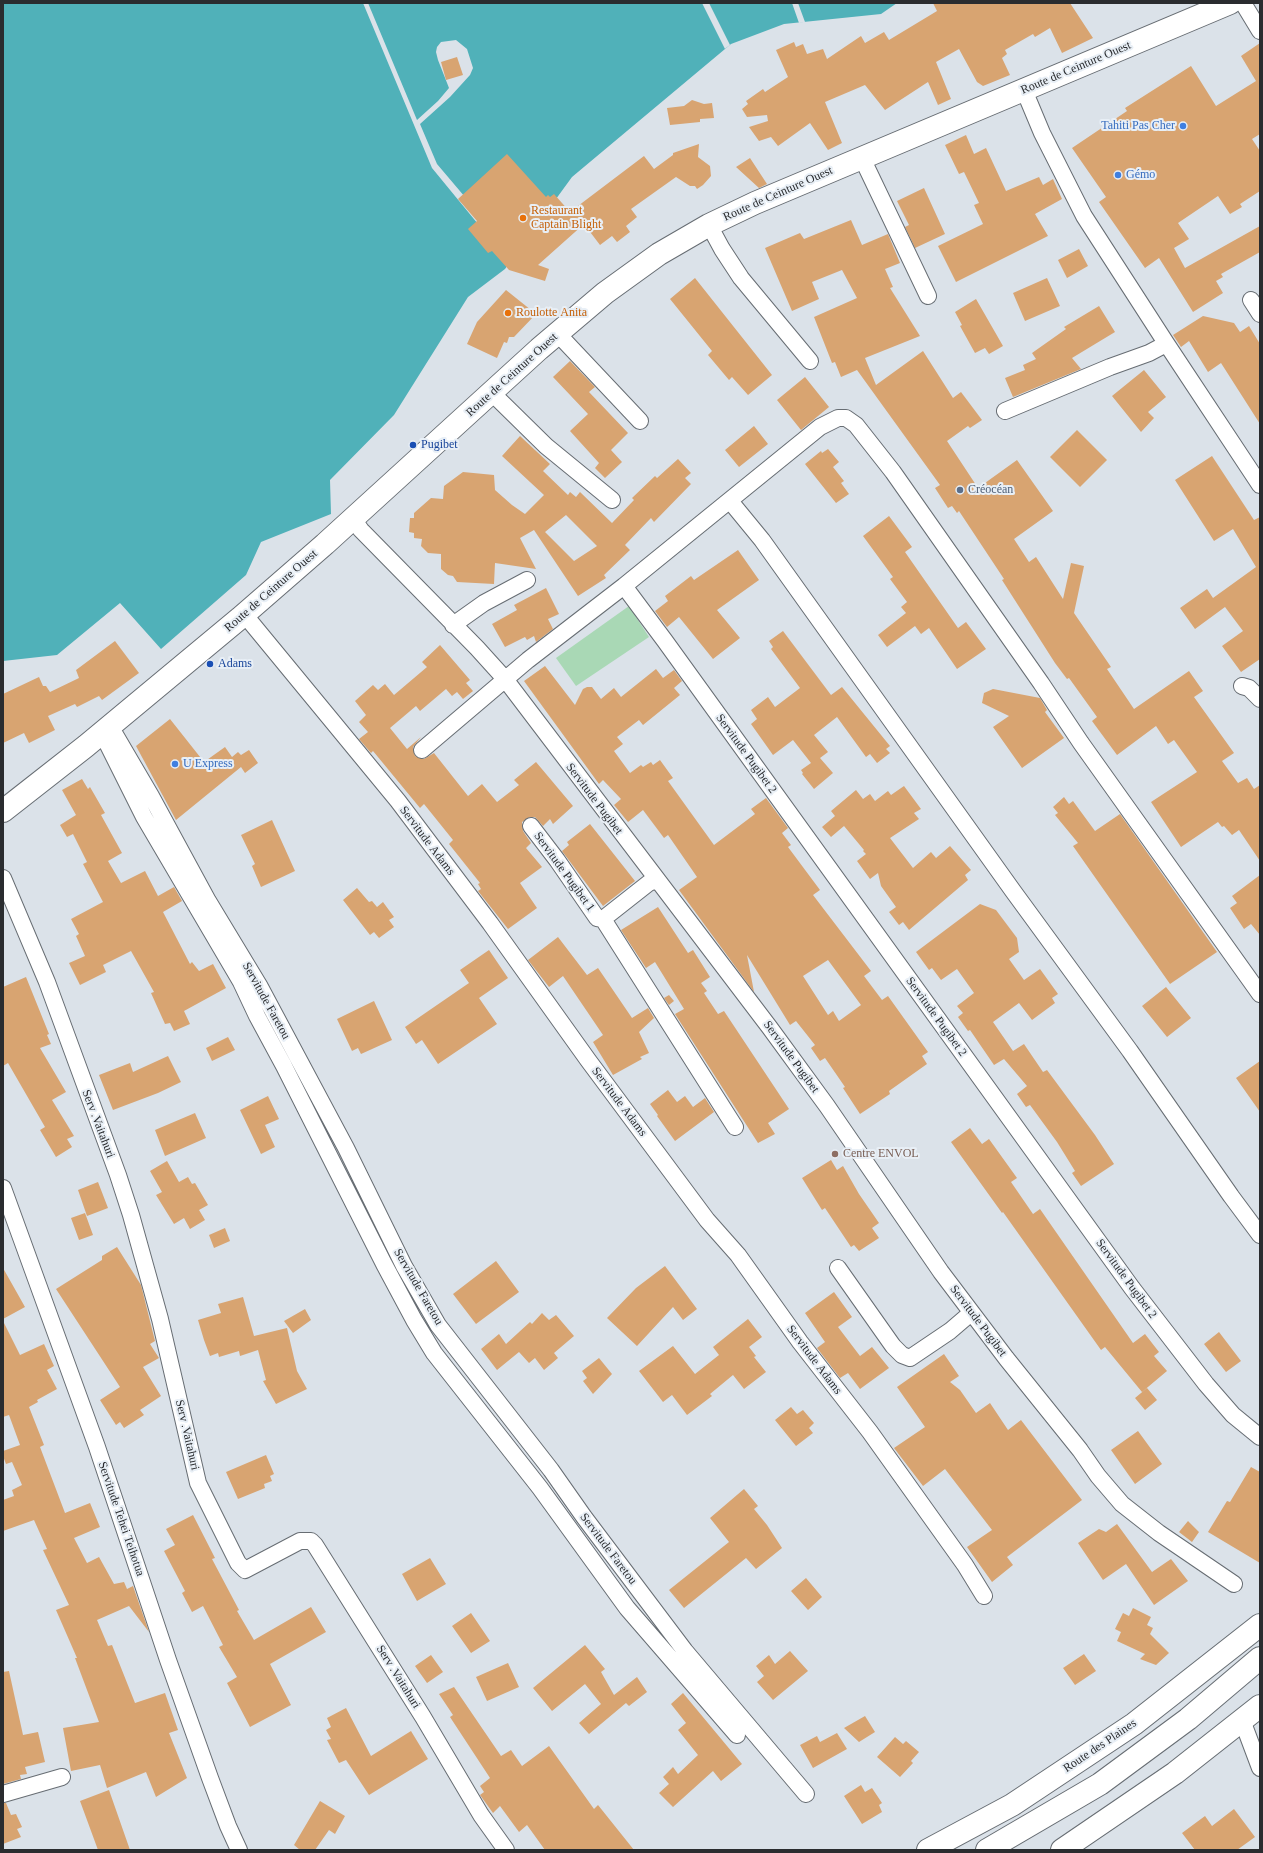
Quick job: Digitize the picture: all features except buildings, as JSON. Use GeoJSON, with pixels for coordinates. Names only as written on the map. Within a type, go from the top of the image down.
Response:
{"type":"FeatureCollection","features":[{"type":"Feature","properties":{"kind":"main road","name":"Route de Ceinture Ouest"},"geometry":{"type":"LineString","coordinates":[[3,811],[106,730],[244,614],[353,519],[557,333],[634,272],[667,249],[755,203],[1230,3]]}},
{"type":"Feature","properties":{"kind":"main road","name":"Route des Plaines"},"geometry":{"type":"LineString","coordinates":[[928,1850],[1012,1805],[1134,1724],[1260,1625]]}},
{"type":"Feature","properties":{"kind":"main road"},"geometry":{"type":"LineString","coordinates":[[987,1850],[1100,1784],[1188,1719],[1260,1658]]}},
{"type":"Feature","properties":{"kind":"main road"},"geometry":{"type":"LineString","coordinates":[[1062,1850],[1175,1773],[1260,1706]]}},
{"type":"Feature","properties":{"kind":"street"},"geometry":{"type":"LineString","coordinates":[[1243,3],[1260,31]]}},
{"type":"Feature","properties":{"kind":"street"},"geometry":{"type":"LineString","coordinates":[[1024,90],[1042,133],[1084,216],[1166,344],[1260,485]]}},
{"type":"Feature","properties":{"kind":"street"},"geometry":{"type":"LineString","coordinates":[[862,158],[928,296]]}},
{"type":"Feature","properties":{"kind":"street"},"geometry":{"type":"LineString","coordinates":[[709,226],[741,278],[810,361]]}},
{"type":"Feature","properties":{"kind":"street"},"geometry":{"type":"LineString","coordinates":[[1251,300],[1260,314]]}},
{"type":"Feature","properties":{"kind":"street"},"geometry":{"type":"LineString","coordinates":[[557,333],[640,421]]}},
{"type":"Feature","properties":{"kind":"street"},"geometry":{"type":"LineString","coordinates":[[1005,411],[1103,370],[1149,353],[1166,344]]}},
{"type":"Feature","properties":{"kind":"street"},"geometry":{"type":"LineString","coordinates":[[492,393],[546,446],[612,500]]}},
{"type":"Feature","properties":{"kind":"street"},"geometry":{"type":"LineString","coordinates":[[422,750],[505,680],[730,501],[820,427],[838,418],[850,420],[888,466],[911,497],[1041,683],[1081,743],[1260,994]]}},
{"type":"Feature","properties":{"kind":"street"},"geometry":{"type":"LineString","coordinates":[[730,501],[762,540],[1013,891],[1130,1051],[1209,1165],[1260,1235]]}},
{"type":"Feature","properties":{"kind":"street","name":"Servitude Pugibet"},"geometry":{"type":"LineString","coordinates":[[353,519],[361,530],[477,648],[505,680],[770,1028],[971,1313],[1078,1448],[1098,1476],[1122,1504],[1159,1533],[1234,1584]]}},
{"type":"Feature","properties":{"kind":"street"},"geometry":{"type":"LineString","coordinates":[[453,625],[484,604],[527,580]]}},
{"type":"Feature","properties":{"kind":"street","name":"Servitude Pugibet 2"},"geometry":{"type":"LineString","coordinates":[[624,586],[666,641],[1132,1288],[1206,1384],[1233,1414],[1260,1437]]}},
{"type":"Feature","properties":{"kind":"street","name":"Servitude Adams"},"geometry":{"type":"LineString","coordinates":[[244,614],[398,801],[490,923],[588,1060],[707,1220],[738,1255],[800,1342],[870,1432],[965,1565],[984,1596]]}},
{"type":"Feature","properties":{"kind":"street"},"geometry":{"type":"LineString","coordinates":[[1242,686],[1249,688],[1260,699]]}},
{"type":"Feature","properties":{"kind":"street","name":"Servitude Faretou"},"geometry":{"type":"LineString","coordinates":[[106,730],[144,817],[241,982],[384,1264],[414,1320],[434,1353],[540,1488],[627,1608],[736,1735]]}},
{"type":"Feature","properties":{"kind":"street","name":"Servitude Faretou"},"geometry":{"type":"LineString","coordinates":[[106,730],[151,796],[204,895],[260,987],[346,1148],[404,1266],[438,1325],[551,1470],[584,1517],[685,1651],[806,1794]]}},
{"type":"Feature","properties":{"kind":"street","name":"Servitude Pugibet 1"},"geometry":{"type":"LineString","coordinates":[[531,826],[557,860],[597,918],[603,919],[650,882],[657,880]]}},
{"type":"Feature","properties":{"kind":"street","name":"Serv .Vaitahuri"},"geometry":{"type":"LineString","coordinates":[[3,878],[47,982],[122,1189],[160,1319],[198,1483],[234,1557],[245,1570],[300,1541],[311,1541],[315,1545],[423,1717],[481,1815],[506,1850]]}},
{"type":"Feature","properties":{"kind":"street"},"geometry":{"type":"LineString","coordinates":[[603,919],[735,1127]]}},
{"type":"Feature","properties":{"kind":"street","name":"Servitude Tehei Teihotua"},"geometry":{"type":"LineString","coordinates":[[3,1188],[97,1447],[168,1660],[207,1771],[239,1850]]}},
{"type":"Feature","properties":{"kind":"street"},"geometry":{"type":"LineString","coordinates":[[838,1268],[893,1346],[902,1355],[910,1358],[950,1332],[971,1313]]}},
{"type":"Feature","properties":{"kind":"street"},"geometry":{"type":"LineString","coordinates":[[1242,1720],[1260,1768]]}},
{"type":"Feature","properties":{"kind":"street"},"geometry":{"type":"LineString","coordinates":[[3,1794],[62,1777]]}},
{"type":"Feature","properties":{"kind":"green space"},"geometry":{"type":"Polygon","coordinates":[[[629,606],[649,637],[576,686],[556,658],[629,606]]]}},
{"type":"Feature","properties":{"kind":"water"},"geometry":{"type":"Polygon","coordinates":[[[3,3],[897,3],[881,14],[784,24],[731,44],[572,177],[505,269],[468,297],[394,415],[330,480],[331,514],[261,542],[246,575],[161,649],[120,603],[57,655],[3,661],[3,3]]]}},
{"type":"Feature","properties":{"kind":"pier"},"geometry":{"type":"Polygon","coordinates":[[[363,3],[368,3],[417,120],[438,101],[449,88],[438,60],[436,52],[437,47],[441,42],[456,40],[467,49],[473,68],[470,75],[450,97],[420,124],[437,164],[515,256],[510,263],[432,168],[363,3]]]}},
{"type":"Feature","properties":{"kind":"pier"},"geometry":{"type":"Polygon","coordinates":[[[702,3],[709,3],[730,45],[725,49],[702,3]]]}},
{"type":"Feature","properties":{"kind":"pier"},"geometry":{"type":"Polygon","coordinates":[[[792,3],[798,3],[805,22],[799,23],[792,3]]]}},
{"type":"Feature","properties":{"kind":"place","name":"Tahiti Pas Cher"},"geometry":{"type":"Point","coordinates":[1183,126]}},
{"type":"Feature","properties":{"kind":"place","name":"Gémo"},"geometry":{"type":"Point","coordinates":[1118,175]}},
{"type":"Feature","properties":{"kind":"place","name":"Restaurant Captain Blight"},"geometry":{"type":"Point","coordinates":[523,218]}},
{"type":"Feature","properties":{"kind":"place","name":"Roulotte Anita"},"geometry":{"type":"Point","coordinates":[508,313]}},
{"type":"Feature","properties":{"kind":"place","name":"Pugibet"},"geometry":{"type":"Point","coordinates":[413,445]}},
{"type":"Feature","properties":{"kind":"place","name":"Créocéan"},"geometry":{"type":"Point","coordinates":[960,490]}},
{"type":"Feature","properties":{"kind":"place","name":"Adams"},"geometry":{"type":"Point","coordinates":[210,664]}},
{"type":"Feature","properties":{"kind":"place","name":"U Express"},"geometry":{"type":"Point","coordinates":[175,764]}},
{"type":"Feature","properties":{"kind":"place","name":"Centre ENVOL"},"geometry":{"type":"Point","coordinates":[835,1154]}}]}
